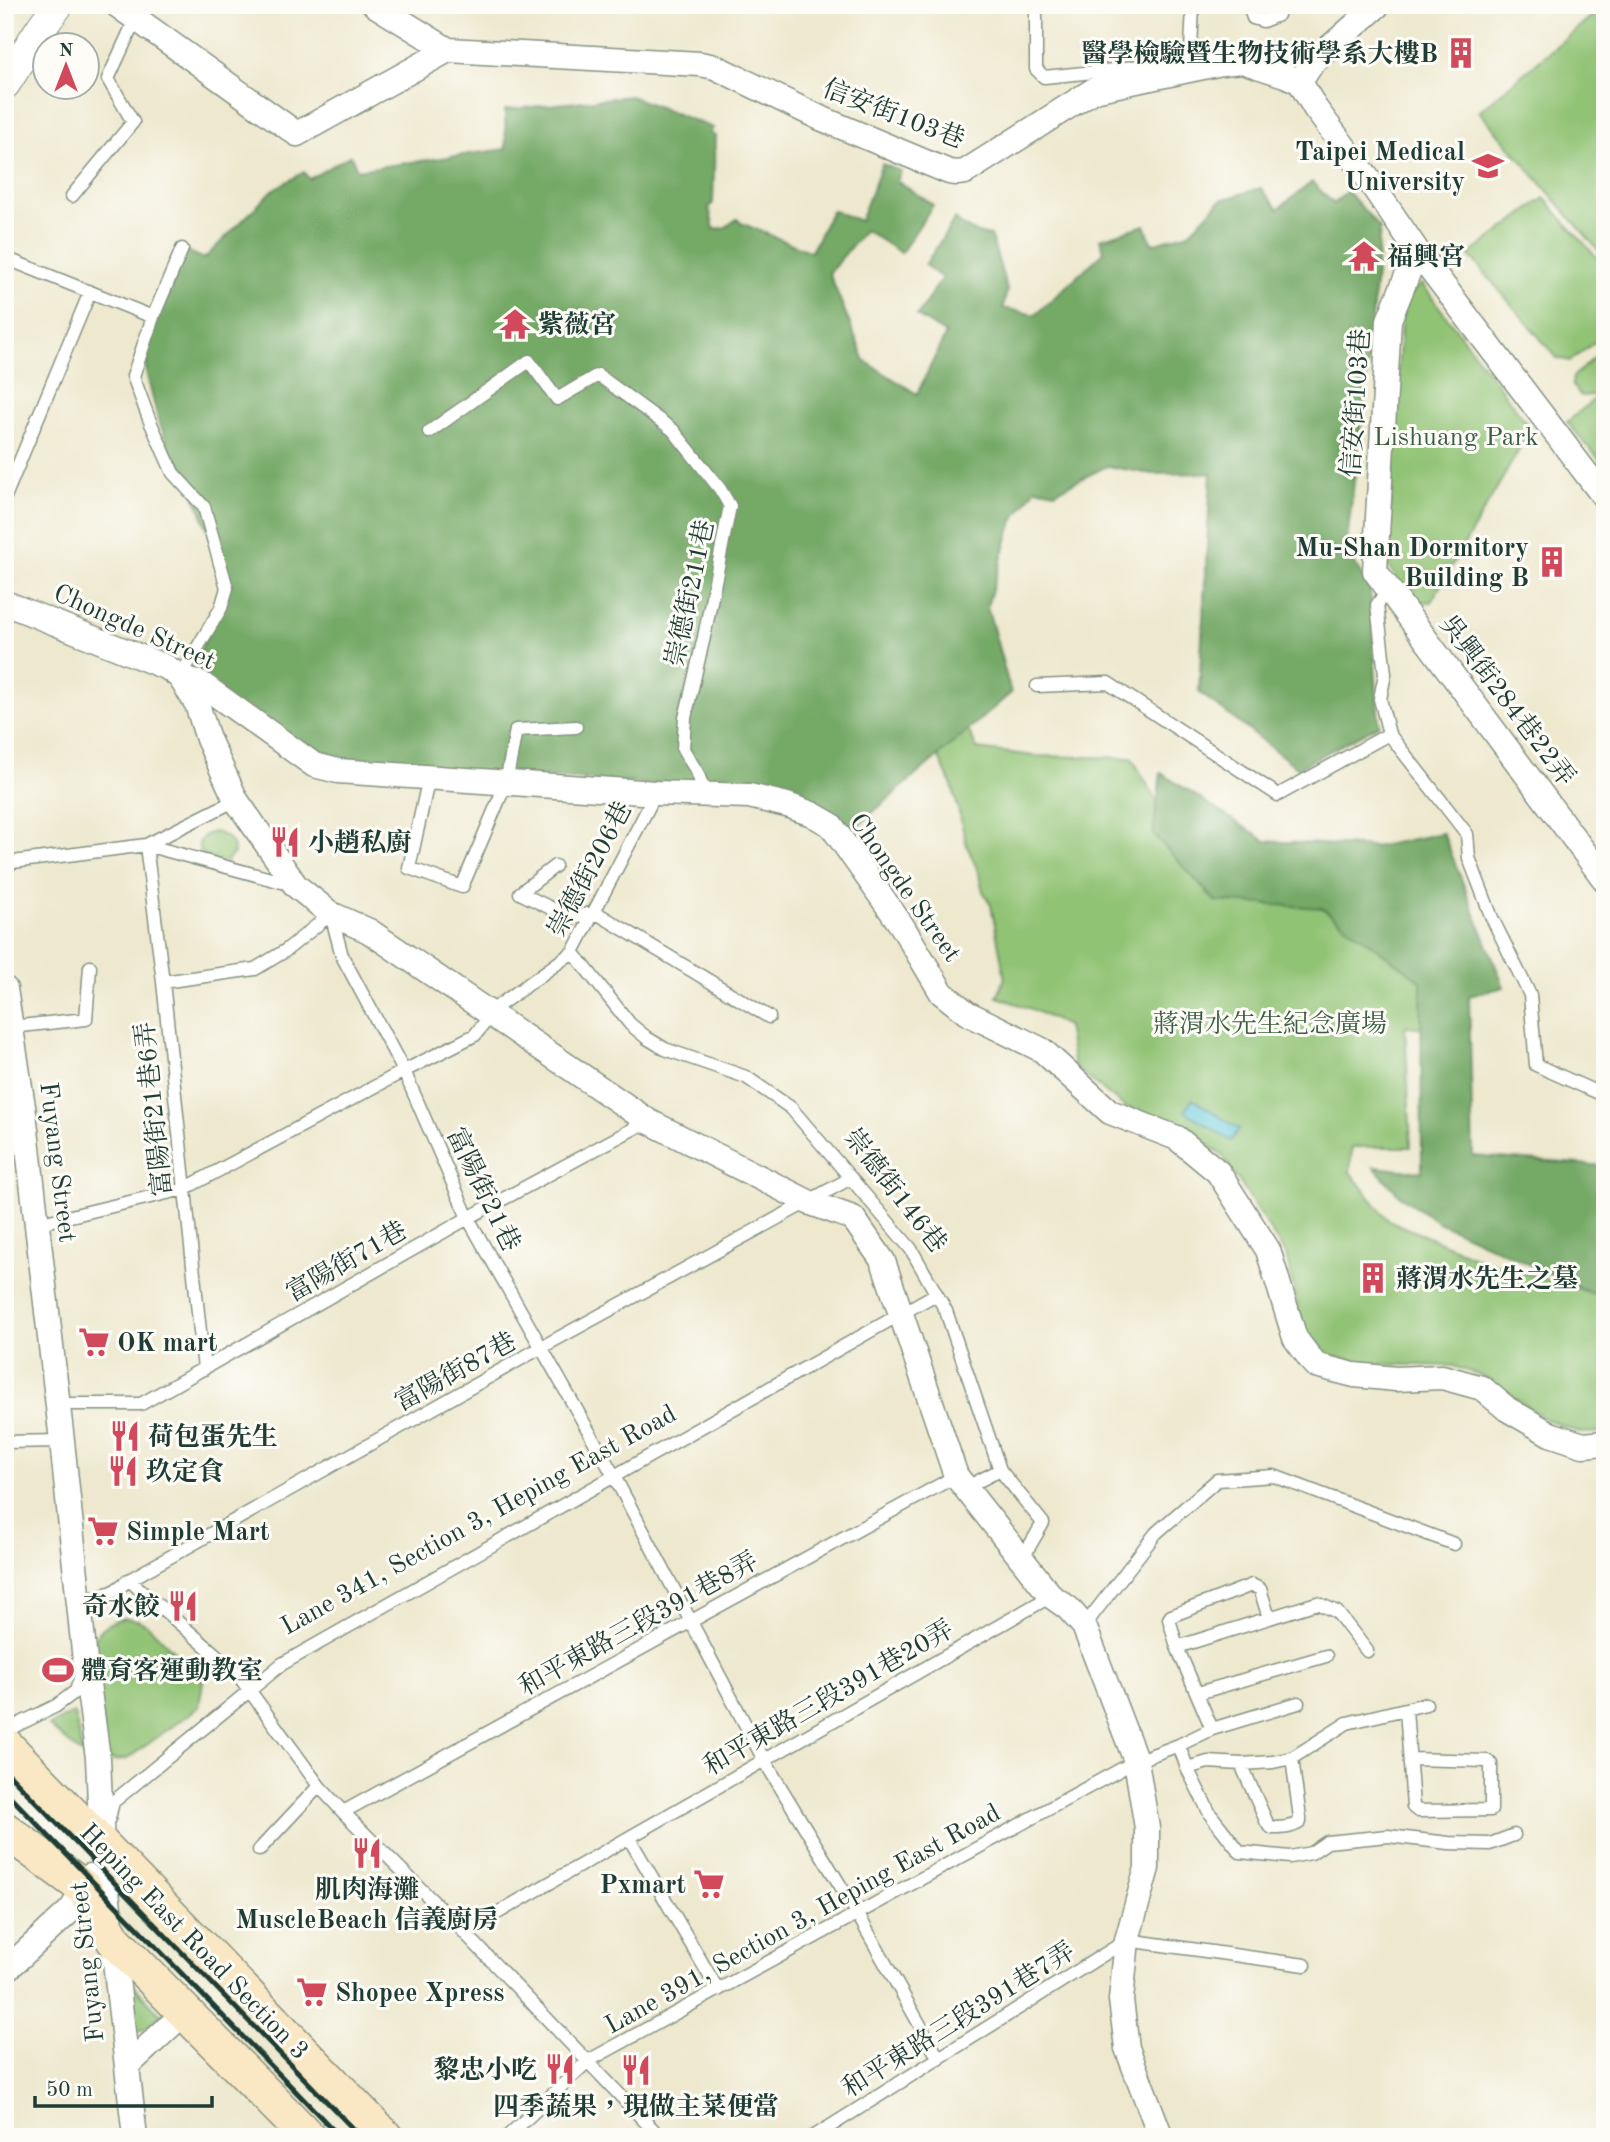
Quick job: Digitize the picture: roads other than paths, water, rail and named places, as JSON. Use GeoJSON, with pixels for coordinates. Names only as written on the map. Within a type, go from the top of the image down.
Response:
{"type":"FeatureCollection","features":[{"type":"Feature","properties":{"kind":"main road","name":"Heping East Road Section 3"},"geometry":{"type":"LineString","coordinates":[[5,1745],[385,2137]]}},
{"type":"Feature","properties":{"kind":"main road","name":"Heping East Road Section 3"},"geometry":{"type":"LineString","coordinates":[[5,1830],[84,1888],[114,1940],[308,2137]]}},
{"type":"Feature","properties":{"kind":"street"},"geometry":{"type":"LineString","coordinates":[[5,84],[58,5]]}},
{"type":"Feature","properties":{"kind":"street"},"geometry":{"type":"LineString","coordinates":[[127,12],[297,134],[448,50],[375,5]]}},
{"type":"Feature","properties":{"kind":"street"},"geometry":{"type":"LineString","coordinates":[[1378,5],[1312,63],[1300,82],[1315,108],[1417,251],[1605,498]]}},
{"type":"Feature","properties":{"kind":"street","name":"信安街103巷"},"geometry":{"type":"LineString","coordinates":[[448,50],[715,67],[818,117],[957,173],[965,172],[1094,89],[1242,61],[1300,82]]}},
{"type":"Feature","properties":{"kind":"street","name":"信安街103巷"},"geometry":{"type":"LineString","coordinates":[[1388,589],[1375,571],[1389,320],[1417,251]]}},
{"type":"Feature","properties":{"kind":"street","name":"吳興街284巷22弄"},"geometry":{"type":"LineString","coordinates":[[1388,589],[1605,880]]}},
{"type":"Feature","properties":{"kind":"street","name":"Chongde Street"},"geometry":{"type":"LineString","coordinates":[[5,603],[200,683],[314,765],[338,771],[506,783],[749,796],[812,814],[831,825],[902,926],[942,993],[967,1013],[1042,1050],[1110,1112],[1177,1138],[1218,1172],[1268,1250],[1295,1338],[1315,1365],[1354,1375],[1396,1380],[1441,1377],[1482,1388],[1507,1409],[1550,1434],[1583,1445],[1605,1443]]}},
{"type":"Feature","properties":{"kind":"street"},"geometry":{"type":"LineString","coordinates":[[180,677],[197,704],[208,739],[236,800],[296,886],[331,914],[369,931],[648,1121],[808,1202],[853,1218],[883,1261],[960,1482],[1051,1596],[1068,1608],[1084,1626],[1136,1761],[1147,1828],[1147,1868],[1127,1940],[1121,2000],[1127,2048],[1158,2135]]}},
{"type":"Feature","properties":{"kind":"street","name":"Fuyang Street"},"geometry":{"type":"LineString","coordinates":[[5,989],[58,1404],[98,1758],[102,1847],[135,2137]]}},
{"type":"Feature","properties":{"kind":"street","name":"Lane 341, Section 3, Heping East Road"},"geometry":{"type":"LineString","coordinates":[[5,1971],[72,1909],[102,1847]]}},
{"type":"Feature","properties":{"kind":"street"},"geometry":{"type":"LineString","coordinates":[[127,2066],[185,2011]]}},
{"type":"Feature","properties":{"kind":"lane"},"geometry":{"type":"LineString","coordinates":[[1036,5],[1035,69],[1044,77],[1114,70],[1187,58],[1191,50],[1194,5]]}},
{"type":"Feature","properties":{"kind":"lane"},"geometry":{"type":"LineString","coordinates":[[1249,5],[1253,18],[1263,21],[1278,15]]}},
{"type":"Feature","properties":{"kind":"lane"},"geometry":{"type":"LineString","coordinates":[[72,196],[132,122],[108,79],[127,12]]}},
{"type":"Feature","properties":{"kind":"lane"},"geometry":{"type":"LineString","coordinates":[[180,677],[221,608],[227,588],[204,507],[173,473],[133,376],[153,317],[182,250]]}},
{"type":"Feature","properties":{"kind":"lane"},"geometry":{"type":"LineString","coordinates":[[5,258],[153,317]]}},
{"type":"Feature","properties":{"kind":"lane"},"geometry":{"type":"LineString","coordinates":[[5,497],[89,292]]}},
{"type":"Feature","properties":{"kind":"lane","name":"崇德街211巷"},"geometry":{"type":"LineString","coordinates":[[429,432],[529,361],[557,398],[598,375],[673,430],[720,489],[730,506],[685,719],[682,748],[697,772],[705,793]]}},
{"type":"Feature","properties":{"kind":"lane"},"geometry":{"type":"LineString","coordinates":[[1388,589],[1377,605],[1385,674],[1380,699],[1389,734],[1467,834],[1469,858],[1492,918],[1530,995],[1536,1065],[1605,1096]]}},
{"type":"Feature","properties":{"kind":"lane"},"geometry":{"type":"LineString","coordinates":[[1037,686],[1108,683],[1278,795],[1389,734]]}},
{"type":"Feature","properties":{"kind":"lane"},"geometry":{"type":"LineString","coordinates":[[429,777],[410,868],[462,887],[506,783],[516,730],[576,727]]}},
{"type":"Feature","properties":{"kind":"lane","name":"崇德街206巷"},"geometry":{"type":"LineString","coordinates":[[37,1224],[184,1189],[475,1035],[491,1013],[573,952],[656,793]]}},
{"type":"Feature","properties":{"kind":"lane"},"geometry":{"type":"LineString","coordinates":[[5,863],[146,845],[236,800]]}},
{"type":"Feature","properties":{"kind":"lane"},"geometry":{"type":"LineString","coordinates":[[146,845],[296,886]]}},
{"type":"Feature","properties":{"kind":"lane","name":"富陽街21巷6弄"},"geometry":{"type":"LineString","coordinates":[[146,845],[204,1368]]}},
{"type":"Feature","properties":{"kind":"lane"},"geometry":{"type":"LineString","coordinates":[[555,866],[520,893],[571,918],[595,912],[769,1017]]}},
{"type":"Feature","properties":{"kind":"lane"},"geometry":{"type":"LineString","coordinates":[[163,982],[255,969],[285,951],[331,914]]}},
{"type":"Feature","properties":{"kind":"lane","name":"富陽街21巷"},"geometry":{"type":"LineString","coordinates":[[331,914],[342,957],[404,1071],[468,1217],[614,1476],[764,1760],[858,1913],[939,2059]]}},
{"type":"Feature","properties":{"kind":"lane","name":"崇德街146巷"},"geometry":{"type":"LineString","coordinates":[[573,952],[630,1024],[647,1038],[666,1049],[746,1077],[791,1108],[911,1249],[946,1311],[1000,1470],[1043,1523],[1022,1559]]}},
{"type":"Feature","properties":{"kind":"lane"},"geometry":{"type":"LineString","coordinates":[[11,1027],[86,1019],[90,967]]}},
{"type":"Feature","properties":{"kind":"lane","name":"富陽街71巷"},"geometry":{"type":"LineString","coordinates":[[58,1404],[141,1404],[468,1217],[648,1121]]}},
{"type":"Feature","properties":{"kind":"lane","name":"富陽街87巷"},"geometry":{"type":"LineString","coordinates":[[80,1600],[113,1592],[129,1580],[542,1348],[851,1178]]}},
{"type":"Feature","properties":{"kind":"lane","name":"Lane 341, Section 3, Heping East Road"},"geometry":{"type":"LineString","coordinates":[[102,1847],[113,1802],[282,1664],[936,1294]]}},
{"type":"Feature","properties":{"kind":"lane"},"geometry":{"type":"LineString","coordinates":[[5,1442],[62,1441]]}},
{"type":"Feature","properties":{"kind":"lane","name":"和平東路三段391巷8弄"},"geometry":{"type":"LineString","coordinates":[[343,1812],[690,1620],[960,1482],[1000,1470]]}},
{"type":"Feature","properties":{"kind":"lane"},"geometry":{"type":"LineString","coordinates":[[1084,1626],[1156,1533],[1217,1480],[1275,1476],[1454,1545]]}},
{"type":"Feature","properties":{"kind":"lane"},"geometry":{"type":"LineString","coordinates":[[129,1580],[236,1672],[319,1786],[464,1932],[660,2137]]}},
{"type":"Feature","properties":{"kind":"lane"},"geometry":{"type":"LineString","coordinates":[[1212,1729],[1177,1647],[1169,1624],[1171,1615],[1252,1586],[1260,1589],[1269,1618]]}},
{"type":"Feature","properties":{"kind":"lane","name":"和平東路三段391巷20弄"},"geometry":{"type":"LineString","coordinates":[[464,1932],[1051,1596]]}},
{"type":"Feature","properties":{"kind":"lane"},"geometry":{"type":"LineString","coordinates":[[1177,1647],[1317,1603],[1337,1612],[1367,1651]]}},
{"type":"Feature","properties":{"kind":"lane"},"geometry":{"type":"LineString","coordinates":[[1198,1693],[1326,1656]]}},
{"type":"Feature","properties":{"kind":"lane"},"geometry":{"type":"LineString","coordinates":[[5,1731],[56,1706],[76,1691],[85,1661]]}},
{"type":"Feature","properties":{"kind":"lane","name":"Lane 391, Section 3, Heping East Road"},"geometry":{"type":"LineString","coordinates":[[507,2137],[588,2062],[858,1913],[1136,1761],[1212,1729],[1298,1703]]}},
{"type":"Feature","properties":{"kind":"lane"},"geometry":{"type":"LineString","coordinates":[[1187,1768],[1208,1762],[1241,1764],[1292,1758],[1347,1723],[1426,1704]]}},
{"type":"Feature","properties":{"kind":"lane"},"geometry":{"type":"LineString","coordinates":[[1406,1709],[1414,1810],[1491,1810],[1491,1764],[1487,1761],[1410,1759]]}},
{"type":"Feature","properties":{"kind":"lane"},"geometry":{"type":"LineString","coordinates":[[1179,1745],[1210,1815],[1240,1852],[1290,1857],[1311,1853],[1327,1842],[1388,1836],[1449,1843],[1490,1844],[1514,1835]]}},
{"type":"Feature","properties":{"kind":"lane"},"geometry":{"type":"LineString","coordinates":[[1241,1764],[1267,1823],[1272,1828],[1282,1828],[1300,1822],[1292,1758]]}},
{"type":"Feature","properties":{"kind":"lane"},"geometry":{"type":"LineString","coordinates":[[259,1850],[319,1786]]}},
{"type":"Feature","properties":{"kind":"lane"},"geometry":{"type":"LineString","coordinates":[[629,1838],[718,1990]]}},
{"type":"Feature","properties":{"kind":"lane"},"geometry":{"type":"LineString","coordinates":[[1127,1940],[1305,1965]]}},
{"type":"Feature","properties":{"kind":"lane","name":"和平東路三段391巷7弄"},"geometry":{"type":"LineString","coordinates":[[813,2137],[1127,1940]]}},
{"type":"Feature","properties":{"kind":"water"},"geometry":{"type":"Polygon","coordinates":[[[1193,1099],[1239,1129],[1231,1141],[1185,1111],[1193,1099]]]}},
{"type":"Feature","properties":{"kind":"railway"},"geometry":{"type":"LineString","coordinates":[[5,1770],[361,2137]]}},
{"type":"Feature","properties":{"kind":"railway"},"geometry":{"type":"LineString","coordinates":[[5,1791],[340,2137]]}},
{"type":"Feature","properties":{"kind":"place","name":"醫學檢驗暨生物技術學系大樓B"},"geometry":{"type":"Point","coordinates":[1461,53]}},
{"type":"Feature","properties":{"kind":"place","name":"Taipei Medical University"},"geometry":{"type":"Point","coordinates":[1488,166]}},
{"type":"Feature","properties":{"kind":"place","name":"福興宮"},"geometry":{"type":"Point","coordinates":[1364,256]}},
{"type":"Feature","properties":{"kind":"place","name":"紫薇宮"},"geometry":{"type":"Point","coordinates":[515,324]}},
{"type":"Feature","properties":{"kind":"place","name":"Mu-Shan Dormitory Building B"},"geometry":{"type":"Point","coordinates":[1552,562]}},
{"type":"Feature","properties":{"kind":"place","name":"小趙私廚"},"geometry":{"type":"Point","coordinates":[285,842]}},
{"type":"Feature","properties":{"kind":"place","name":"蔣渭水先生之墓"},"geometry":{"type":"Point","coordinates":[1373,1278]}},
{"type":"Feature","properties":{"kind":"place","name":"OK mart"},"geometry":{"type":"Point","coordinates":[94,1342]}},
{"type":"Feature","properties":{"kind":"place","name":"荷包蛋先生"},"geometry":{"type":"Point","coordinates":[125,1436]}},
{"type":"Feature","properties":{"kind":"place","name":"玖定食"},"geometry":{"type":"Point","coordinates":[123,1471]}},
{"type":"Feature","properties":{"kind":"place","name":"Simple Mart"},"geometry":{"type":"Point","coordinates":[103,1531]}},
{"type":"Feature","properties":{"kind":"place","name":"奇水餃"},"geometry":{"type":"Point","coordinates":[183,1606]}},
{"type":"Feature","properties":{"kind":"place","name":"體育客運動教室"},"geometry":{"type":"Point","coordinates":[58,1670]}},
{"type":"Feature","properties":{"kind":"place","name":"肌肉海灘 MuscleBeach 信義廚房"},"geometry":{"type":"Point","coordinates":[367,1853]}},
{"type":"Feature","properties":{"kind":"place","name":"Pxmart"},"geometry":{"type":"Point","coordinates":[709,1884]}},
{"type":"Feature","properties":{"kind":"place","name":"Shopee Xpress"},"geometry":{"type":"Point","coordinates":[312,1992]}},
{"type":"Feature","properties":{"kind":"place","name":"黎忠小吃"},"geometry":{"type":"Point","coordinates":[560,2069]}},
{"type":"Feature","properties":{"kind":"place","name":"四季蔬果，現做主菜便當"},"geometry":{"type":"Point","coordinates":[636,2070]}},
{"type":"Feature","properties":{"kind":"park label","name":"Lishuang Park"},"geometry":{"type":"Point","coordinates":[1456,436]}},
{"type":"Feature","properties":{"kind":"park label","name":"蔣渭水先生紀念廣場"},"geometry":{"type":"Point","coordinates":[1270,1023]}}]}
